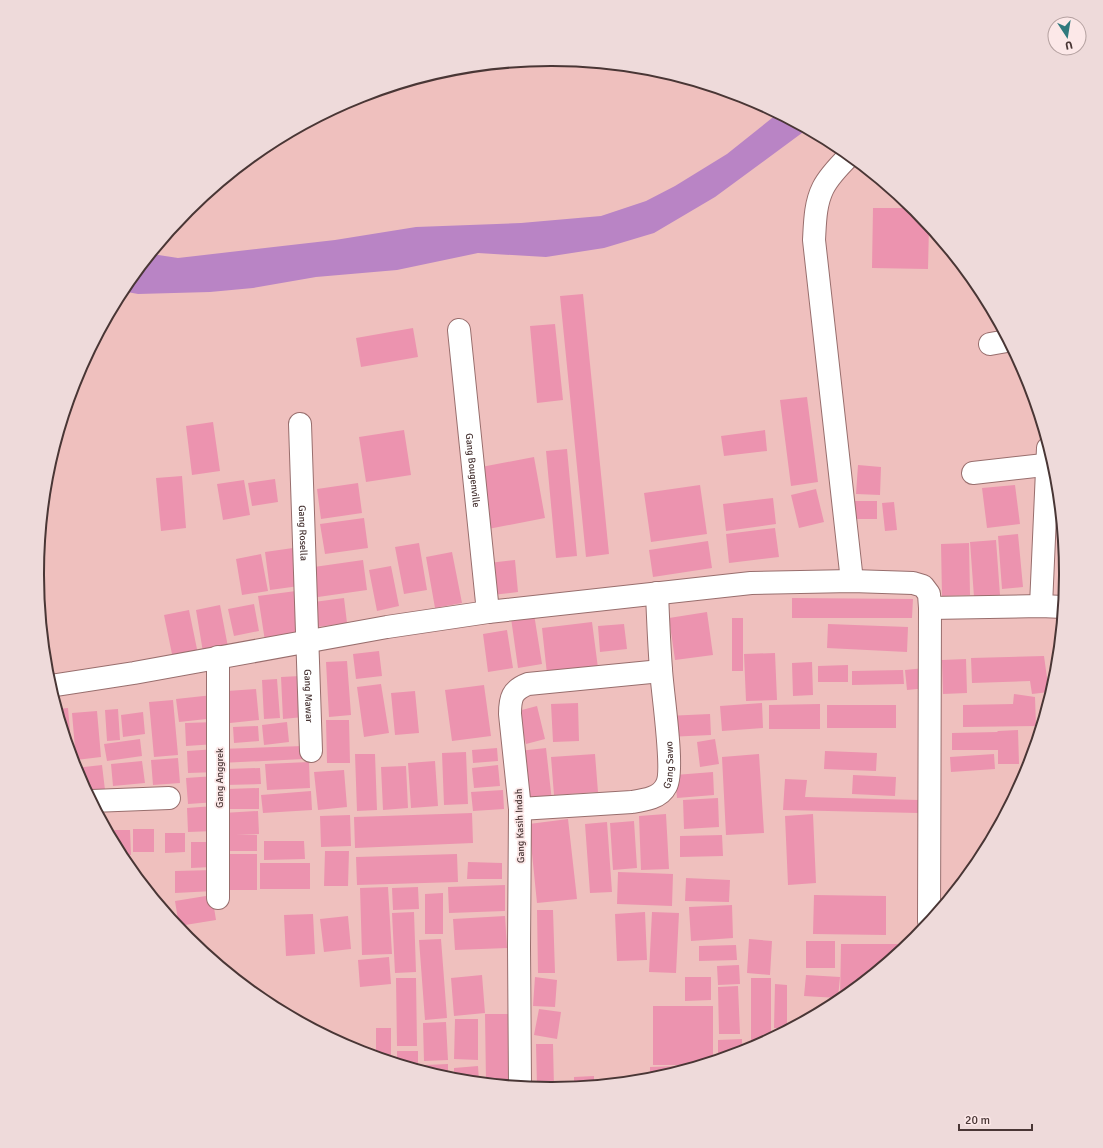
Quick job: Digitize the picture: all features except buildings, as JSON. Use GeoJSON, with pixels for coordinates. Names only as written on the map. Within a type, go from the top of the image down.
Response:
{"type":"FeatureCollection","features":[{"type":"Feature","properties":{"kind":"street"},"geometry":{"type":"LineString","coordinates":[[845,161],[823,186],[818,199],[814,240],[852,581]]}},
{"type":"Feature","properties":{"kind":"street","name":"Gang Bougenville"},"geometry":{"type":"LineString","coordinates":[[459,330],[488,612]]}},
{"type":"Feature","properties":{"kind":"street","name":"Gang Rosella"},"geometry":{"type":"LineString","coordinates":[[300,424],[308,641]]}},
{"type":"Feature","properties":{"kind":"street"},"geometry":{"type":"LineString","coordinates":[[973,473],[1046,460]]}},
{"type":"Feature","properties":{"kind":"street"},"geometry":{"type":"LineString","coordinates":[[1041,606],[1049,475]]}},
{"type":"Feature","properties":{"kind":"street"},"geometry":{"type":"LineString","coordinates":[[57,685],[134,673],[308,641],[488,612],[751,583],[852,581],[913,583],[923,586],[929,594],[930,608],[929,913]]}},
{"type":"Feature","properties":{"kind":"street","name":"Gang Sawo"},"geometry":{"type":"LineString","coordinates":[[520,809],[645,800],[660,794],[667,784],[670,768],[661,671],[657,593]]}},
{"type":"Feature","properties":{"kind":"street"},"geometry":{"type":"LineString","coordinates":[[930,608],[1058,607]]}},
{"type":"Feature","properties":{"kind":"street","name":"Gang Mawar"},"geometry":{"type":"LineString","coordinates":[[308,641],[311,751]]}},
{"type":"Feature","properties":{"kind":"street","name":"Gang Anggrek"},"geometry":{"type":"LineString","coordinates":[[218,657],[218,898]]}},
{"type":"Feature","properties":{"kind":"street","name":"Gang Kasih Indah"},"geometry":{"type":"LineString","coordinates":[[520,1080],[520,809],[510,703],[514,694],[520,687],[538,683],[661,671]]}},
{"type":"Feature","properties":{"kind":"street"},"geometry":{"type":"LineString","coordinates":[[97,801],[169,798]]}},
{"type":"Feature","properties":{"kind":"shaded area"},"geometry":{"type":"Polygon","coordinates":[[[773,117],[802,133],[715,197],[654,233],[604,248],[546,257],[478,253],[397,270],[316,277],[253,288],[210,292],[138,294],[130,292],[157,255],[178,258],[335,240],[416,227],[521,223],[601,216],[646,201],[675,186],[727,154],[773,117]]]}}]}
